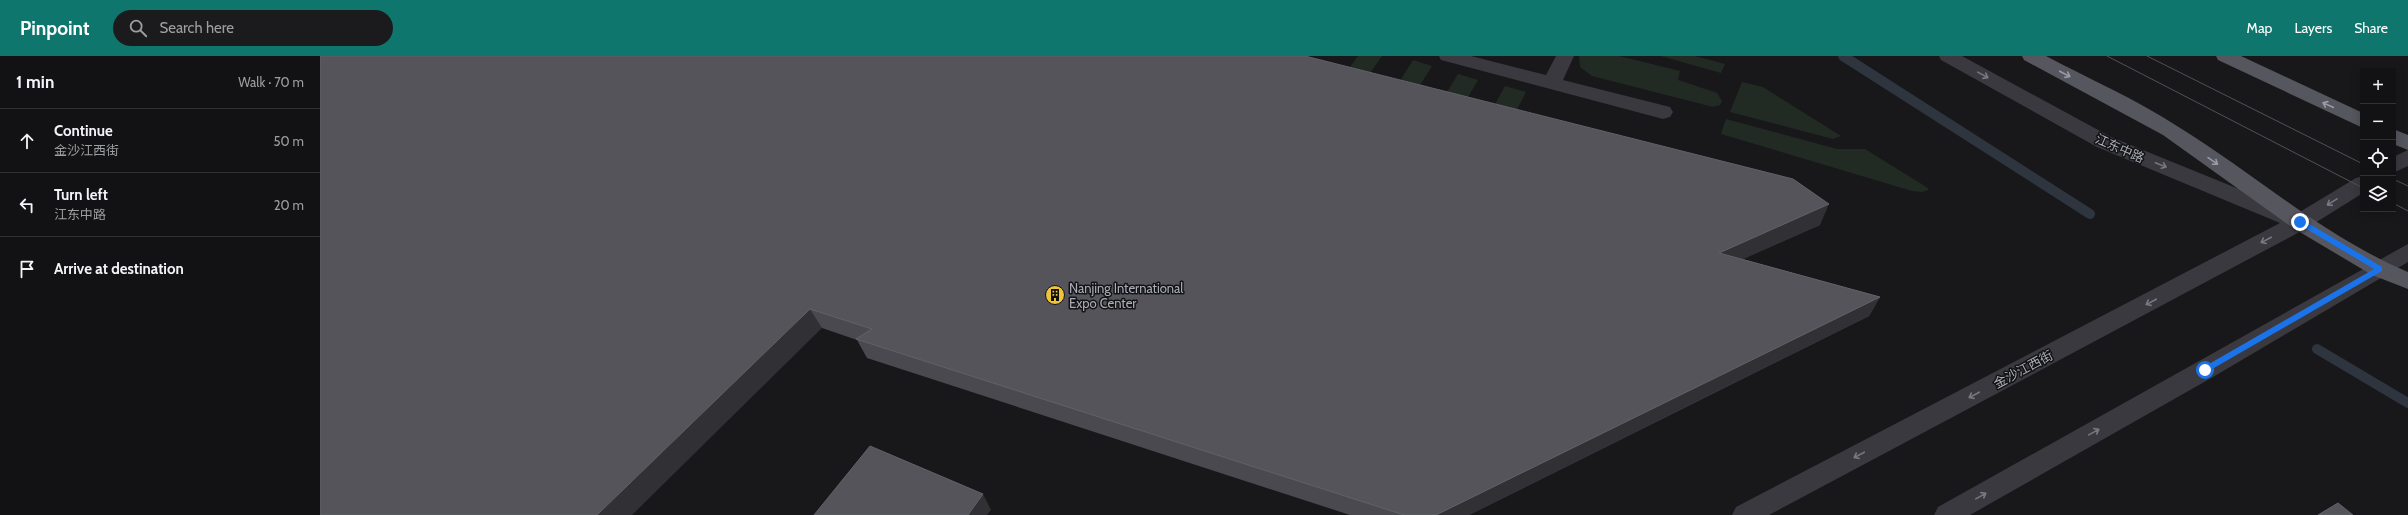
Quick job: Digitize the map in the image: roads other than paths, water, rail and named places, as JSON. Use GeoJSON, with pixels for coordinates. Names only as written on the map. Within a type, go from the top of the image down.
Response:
{"type":"FeatureCollection","features":[{"type":"Feature","properties":{"kind":"main road","name":"江东中路"},"geometry":{"type":"LineString","coordinates":[[2030,56],[2170,130],[2300,222],[2380,269],[2408,281]]}},
{"type":"Feature","properties":{"kind":"main road"},"geometry":{"type":"LineString","coordinates":[[2225,56],[2360,120]]}},
{"type":"Feature","properties":{"kind":"main road"},"geometry":{"type":"LineString","coordinates":[[2396,137],[2408,143]]}},
{"type":"Feature","properties":{"kind":"street"},"geometry":{"type":"LineString","coordinates":[[1448,56],[1663,112]]}},
{"type":"Feature","properties":{"kind":"street"},"geometry":{"type":"LineString","coordinates":[[1552,83],[1566,56]]}},
{"type":"Feature","properties":{"kind":"street","name":"江东中路"},"geometry":{"type":"LineString","coordinates":[[1948,56],[2104,142],[2300,222]]}},
{"type":"Feature","properties":{"kind":"street"},"geometry":{"type":"LineString","coordinates":[[2396,164],[2408,157]]}},
{"type":"Feature","properties":{"kind":"street","name":"金沙江西街"},"geometry":{"type":"LineString","coordinates":[[1746,515],[2300,222],[2360,185]]}},
{"type":"Feature","properties":{"kind":"street"},"geometry":{"type":"LineString","coordinates":[[1947,515],[2408,252]]}},
{"type":"Feature","properties":{"kind":"street","name":"江东中路"},"geometry":{"type":"LineString","coordinates":[[2380,269],[2408,289]]}},
{"type":"Feature","properties":{"kind":"waterway"},"geometry":{"type":"LineString","coordinates":[[1843,56],[2090,214]]}},
{"type":"Feature","properties":{"kind":"waterway"},"geometry":{"type":"LineString","coordinates":[[2317,349],[2408,403]]}},
{"type":"Feature","properties":{"kind":"tram line"},"geometry":{"type":"LineString","coordinates":[[2107,56],[2360,186]]}},
{"type":"Feature","properties":{"kind":"tram line"},"geometry":{"type":"LineString","coordinates":[[2147,56],[2360,162]]}},
{"type":"Feature","properties":{"kind":"tram line"},"geometry":{"type":"LineString","coordinates":[[2396,180],[2408,186]]}},
{"type":"Feature","properties":{"kind":"tram line"},"geometry":{"type":"LineString","coordinates":[[2396,205],[2408,211]]}},
{"type":"Feature","properties":{"kind":"place","name":"Nanjing International Expo Center"},"geometry":{"type":"Point","coordinates":[1055,295]}}]}
